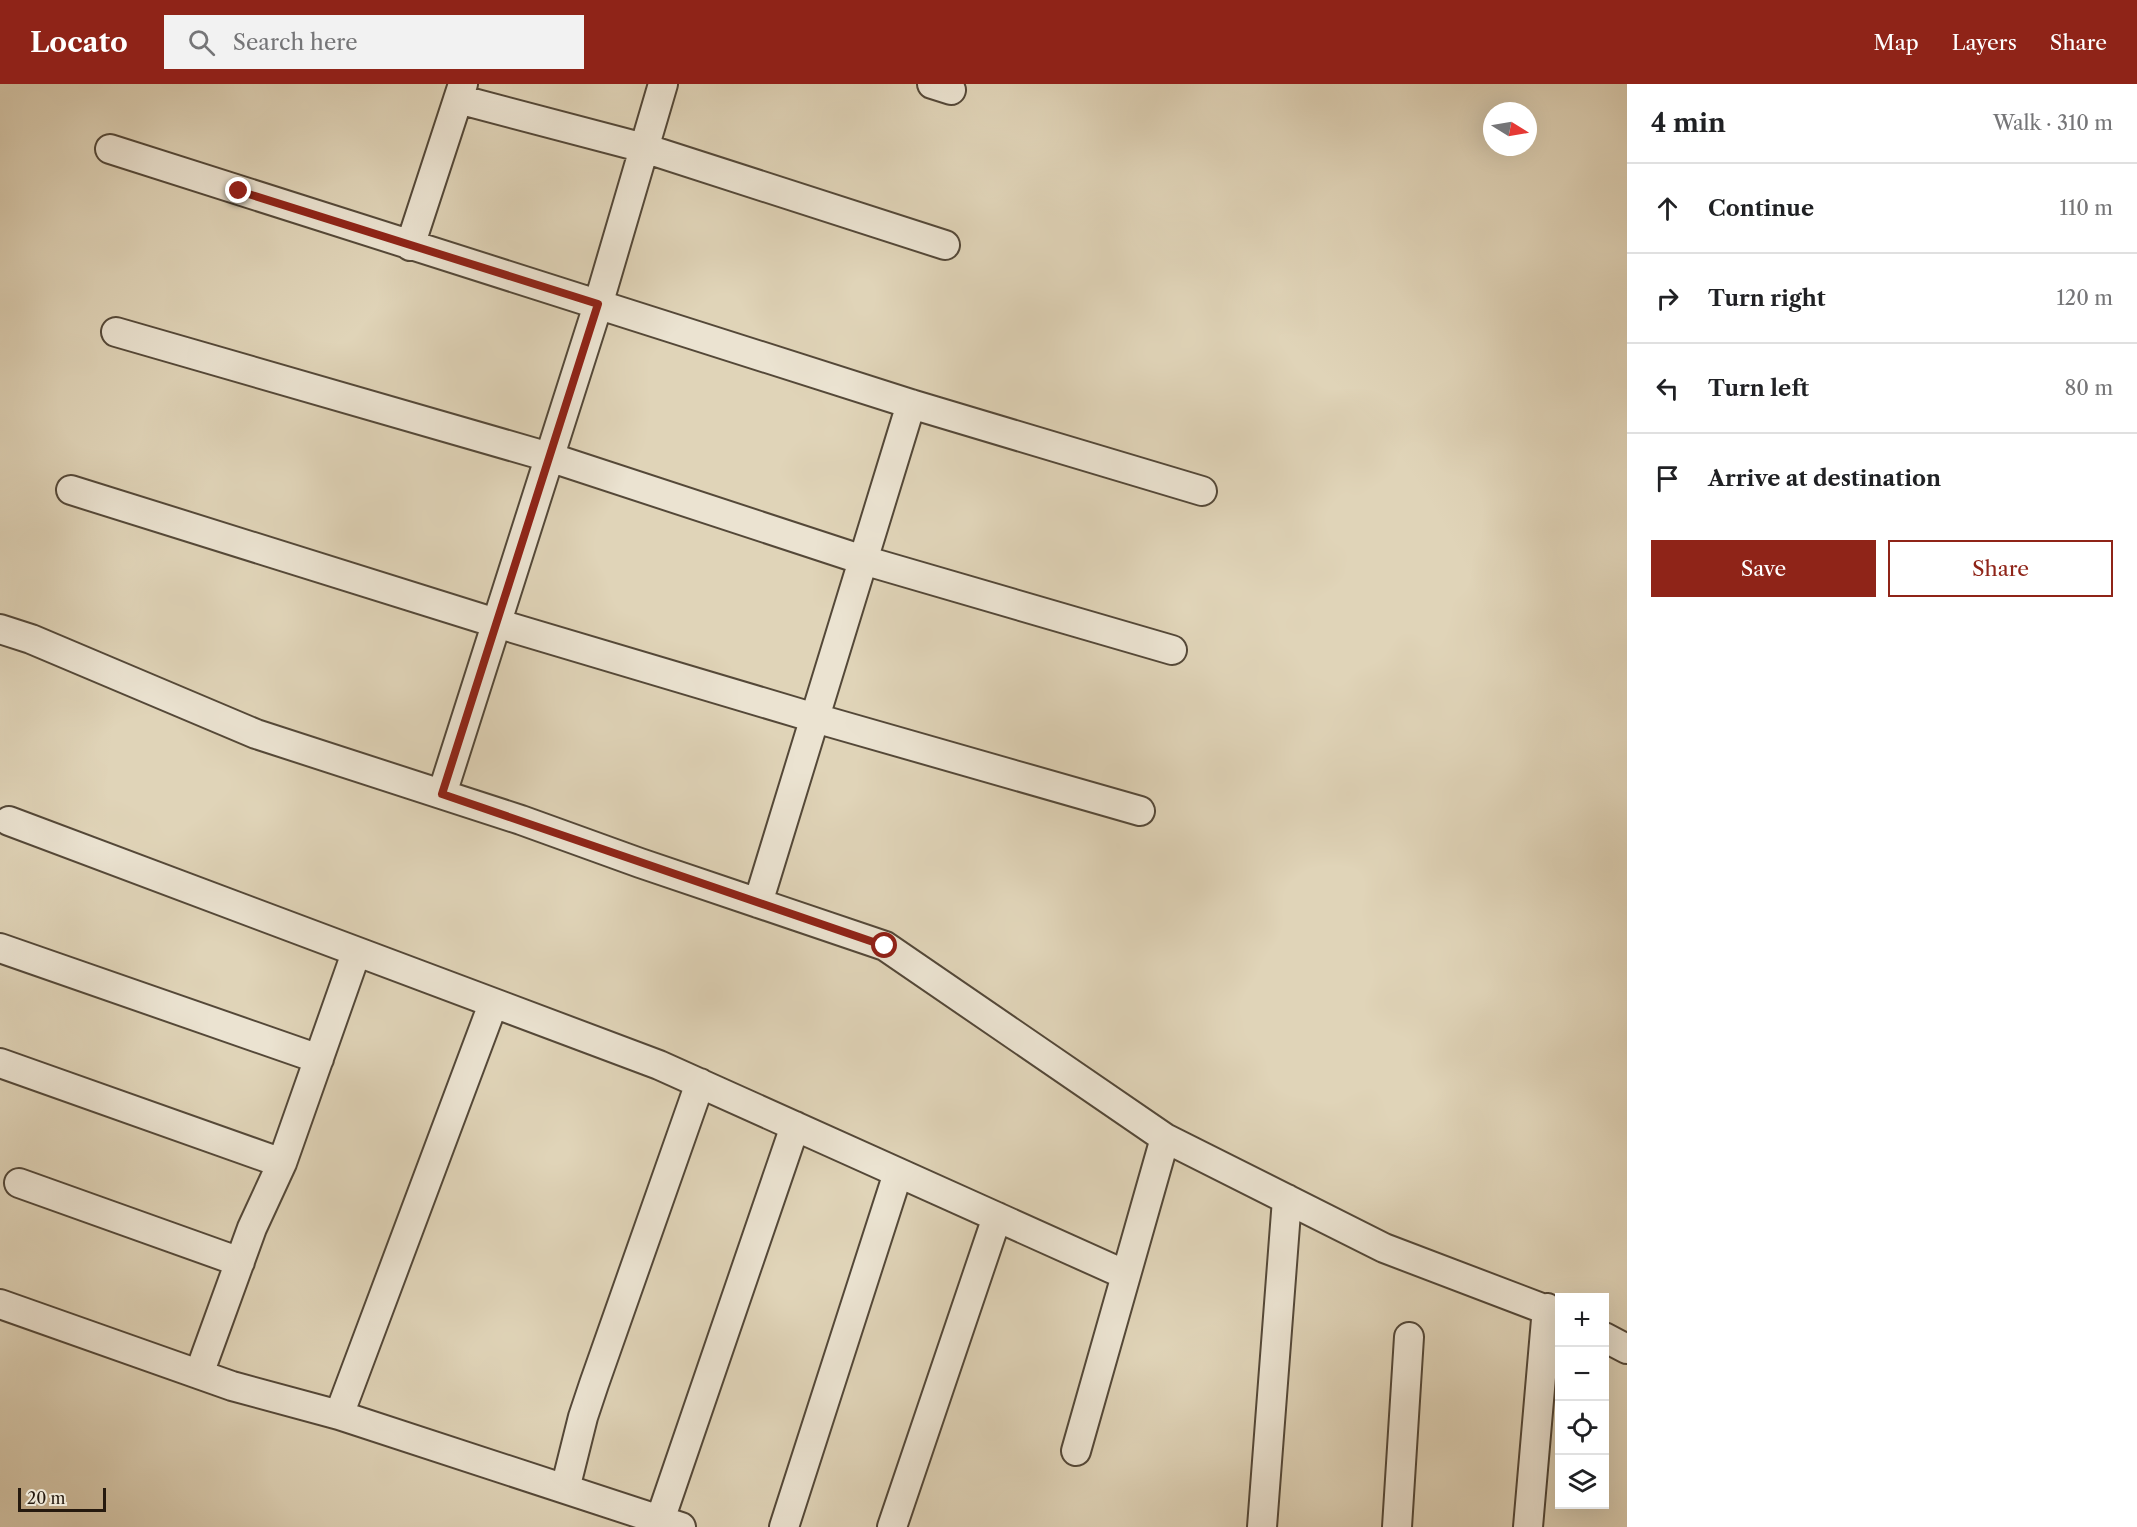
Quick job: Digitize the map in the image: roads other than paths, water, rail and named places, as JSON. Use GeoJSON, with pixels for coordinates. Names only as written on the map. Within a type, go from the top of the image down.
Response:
{"type":"FeatureCollection","features":[{"type":"Feature","properties":{"kind":"street"},"geometry":{"type":"LineString","coordinates":[[442,794],[598,304],[663,84]]}},
{"type":"Feature","properties":{"kind":"street"},"geometry":{"type":"LineString","coordinates":[[411,246],[460,92],[644,148],[945,245]]}},
{"type":"Feature","properties":{"kind":"street"},"geometry":{"type":"LineString","coordinates":[[110,149],[911,404],[1202,490]]}},
{"type":"Feature","properties":{"kind":"street"},"geometry":{"type":"LineString","coordinates":[[116,332],[549,457],[863,560],[1172,650]]}},
{"type":"Feature","properties":{"kind":"street"},"geometry":{"type":"LineString","coordinates":[[758,903],[911,404]]}},
{"type":"Feature","properties":{"kind":"street"},"geometry":{"type":"LineString","coordinates":[[71,490],[496,623],[1140,811]]}},
{"type":"Feature","properties":{"kind":"street"},"geometry":{"type":"LineString","coordinates":[[0,629],[32,639],[256,734],[442,794],[885,946],[1165,1137],[1384,1248],[1553,1312],[1528,1527]]}},
{"type":"Feature","properties":{"kind":"street"},"geometry":{"type":"LineString","coordinates":[[9,821],[659,1065],[1125,1275]]}},
{"type":"Feature","properties":{"kind":"street"},"geometry":{"type":"LineString","coordinates":[[0,948],[319,1059]]}},
{"type":"Feature","properties":{"kind":"street"},"geometry":{"type":"LineString","coordinates":[[199,1374],[252,1228],[282,1163],[356,952]]}},
{"type":"Feature","properties":{"kind":"street"},"geometry":{"type":"LineString","coordinates":[[339,1415],[494,1004]]}},
{"type":"Feature","properties":{"kind":"street"},"geometry":{"type":"LineString","coordinates":[[0,1064],[282,1163]]}},
{"type":"Feature","properties":{"kind":"street"},"geometry":{"type":"LineString","coordinates":[[565,1489],[590,1395],[699,1083]]}},
{"type":"Feature","properties":{"kind":"street"},"geometry":{"type":"LineString","coordinates":[[0,1304],[232,1386],[339,1415],[670,1523],[795,1126]]}},
{"type":"Feature","properties":{"kind":"street"},"geometry":{"type":"LineString","coordinates":[[1076,1451],[1165,1137]]}},
{"type":"Feature","properties":{"kind":"street"},"geometry":{"type":"LineString","coordinates":[[784,1527],[898,1173]]}},
{"type":"Feature","properties":{"kind":"street"},"geometry":{"type":"LineString","coordinates":[[19,1184],[240,1262]]}},
{"type":"Feature","properties":{"kind":"street"},"geometry":{"type":"LineString","coordinates":[[1262,1527],[1287,1199]]}},
{"type":"Feature","properties":{"kind":"street"},"geometry":{"type":"LineString","coordinates":[[892,1527],[997,1217]]}},
{"type":"Feature","properties":{"kind":"street"},"geometry":{"type":"LineString","coordinates":[[1397,1527],[1409,1336]]}},
{"type":"Feature","properties":{"kind":"street"},"geometry":{"type":"LineString","coordinates":[[1609,1339],[1627,1349]]}}]}
